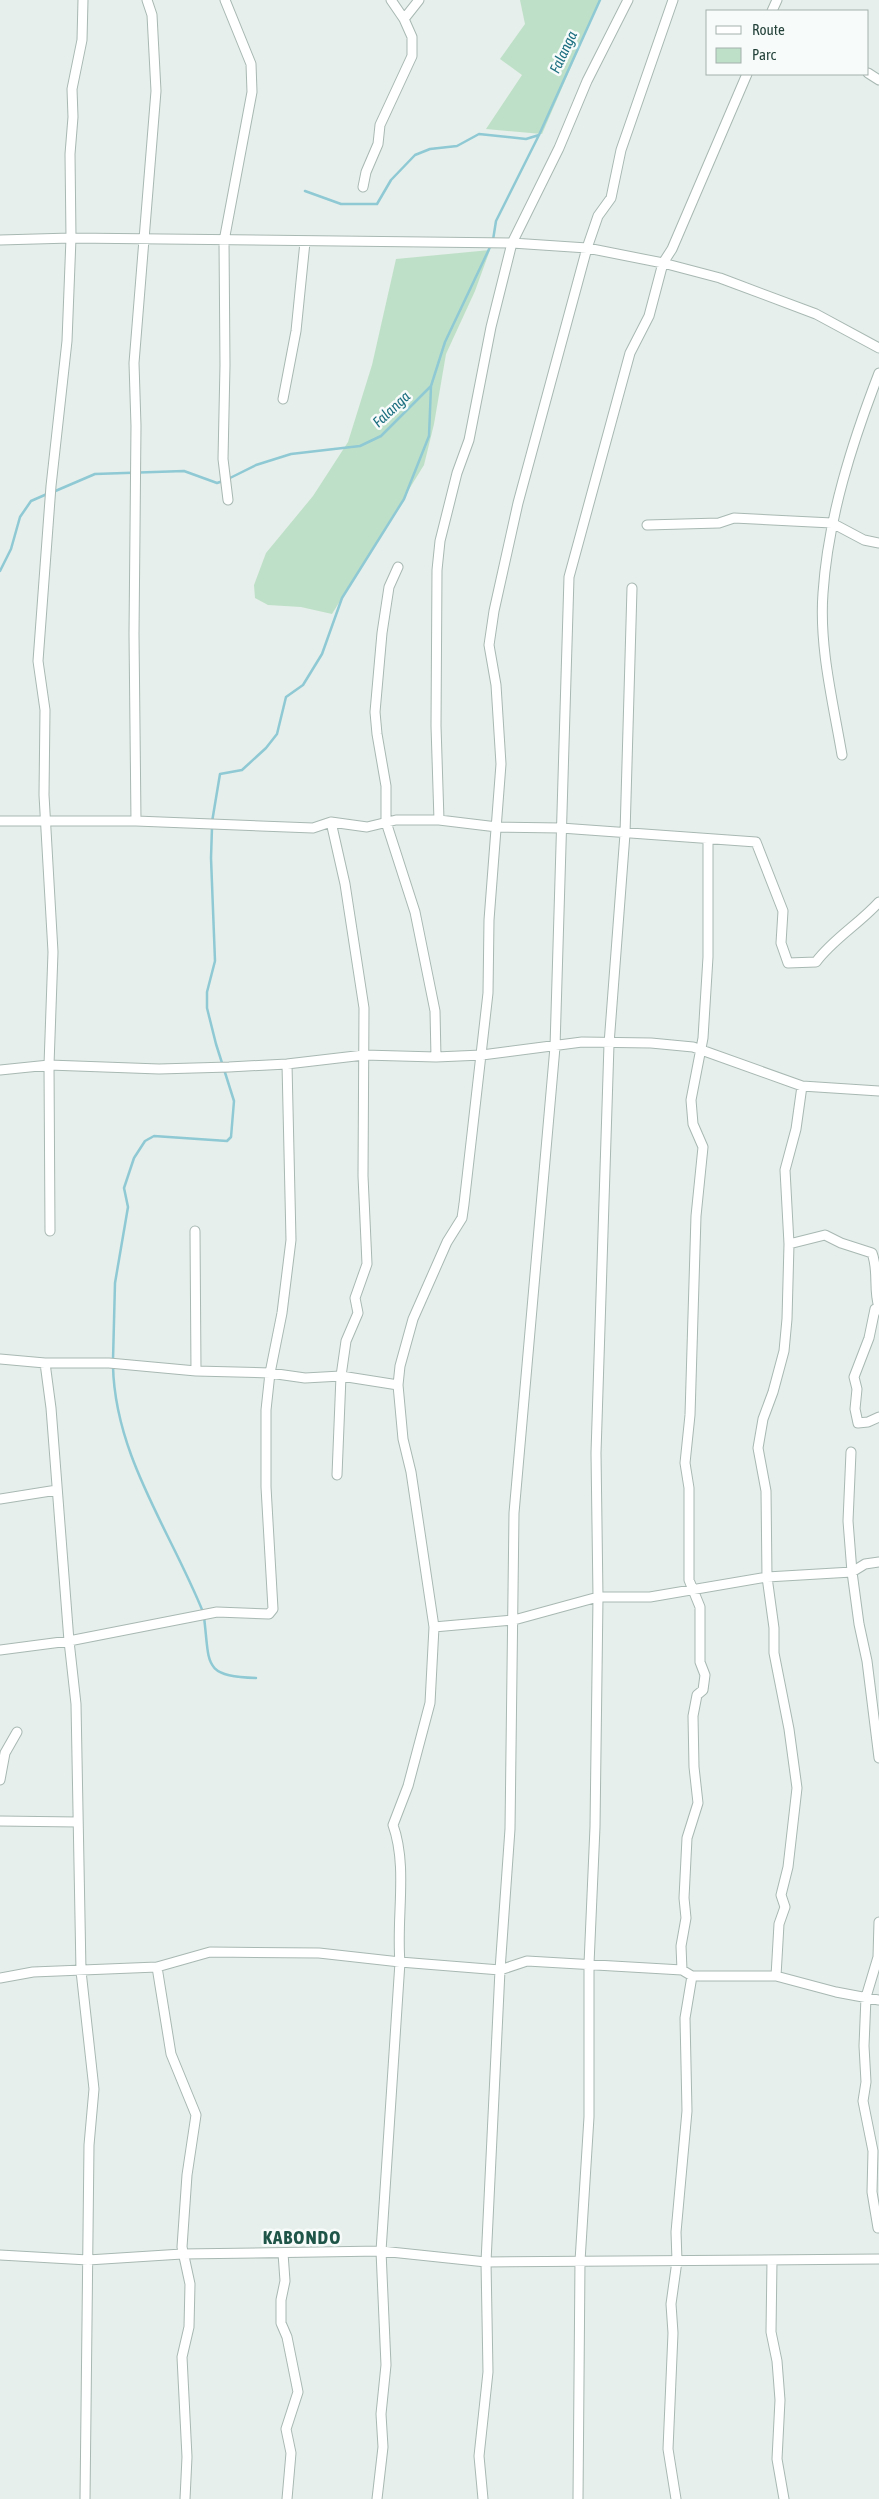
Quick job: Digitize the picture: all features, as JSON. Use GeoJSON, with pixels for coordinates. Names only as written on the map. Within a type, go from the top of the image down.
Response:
{"type":"FeatureCollection","features":[{"type":"Feature","properties":{"kind":"street"},"geometry":{"type":"LineString","coordinates":[[50,1232],[49,1065],[53,952],[45,820],[45,710],[38,661],[51,486],[66,341],[71,238],[70,154],[73,117],[72,89],[82,40],[83,0]]}},
{"type":"Feature","properties":{"kind":"street"},"geometry":{"type":"LineString","coordinates":[[136,821],[136,466],[134,363],[156,91],[152,16],[147,0]]}},
{"type":"Feature","properties":{"kind":"street"},"geometry":{"type":"LineString","coordinates":[[225,0],[250,64],[252,92],[224,241],[225,365],[223,474],[228,500]]}},
{"type":"Feature","properties":{"kind":"street"},"geometry":{"type":"LineString","coordinates":[[363,187],[366,172],[378,144],[380,125],[412,56],[412,37],[391,0]]}},
{"type":"Feature","properties":{"kind":"street"},"geometry":{"type":"LineString","coordinates":[[404,20],[419,0]]}},
{"type":"Feature","properties":{"kind":"street"},"geometry":{"type":"LineString","coordinates":[[439,820],[436,726],[437,570],[440,541],[457,473],[469,440],[491,327],[512,243],[559,148],[587,81],[628,0]]}},
{"type":"Feature","properties":{"kind":"street"},"geometry":{"type":"LineString","coordinates":[[378,2499],[383,2447],[381,2414],[386,2365],[381,2251],[400,1962],[398,1935],[399,1842],[393,1825],[408,1786],[430,1703],[434,1628],[411,1472],[403,1440],[398,1385],[400,1366],[413,1319],[447,1242],[462,1218],[477,1082],[482,1055],[501,764],[496,685],[489,645],[492,620],[518,503],[587,248],[598,216],[610,198],[621,150],[673,0]]}},
{"type":"Feature","properties":{"kind":"street"},"geometry":{"type":"LineString","coordinates":[[483,2499],[479,2456],[488,2372],[486,2262],[500,1970],[510,1829],[514,1513],[554,1047],[569,577],[630,353],[649,316],[663,263],[672,249],[747,75]]}},
{"type":"Feature","properties":{"kind":"street"},"geometry":{"type":"LineString","coordinates":[[0,240],[71,238],[512,243],[587,248],[663,263],[720,278],[816,314],[879,348]]}},
{"type":"Feature","properties":{"kind":"street"},"geometry":{"type":"LineString","coordinates":[[283,399],[296,332],[305,242]]}},
{"type":"Feature","properties":{"kind":"street"},"geometry":{"type":"LineString","coordinates":[[842,755],[824,652],[823,594],[832,523],[866,406],[879,373]]}},
{"type":"Feature","properties":{"kind":"street"},"geometry":{"type":"LineString","coordinates":[[647,525],[719,523],[734,518],[832,523],[864,540],[879,544]]}},
{"type":"Feature","properties":{"kind":"street"},"geometry":{"type":"LineString","coordinates":[[398,566],[389,587],[382,633],[375,712],[386,786],[386,822],[415,912],[435,1010],[436,1057]]}},
{"type":"Feature","properties":{"kind":"street"},"geometry":{"type":"LineString","coordinates":[[578,2499],[580,2261],[589,2117],[590,1964],[595,1826],[598,1598],[596,1453],[609,1044],[624,834],[632,588]]}},
{"type":"Feature","properties":{"kind":"street"},"geometry":{"type":"LineString","coordinates":[[0,821],[136,821],[312,828],[330,822],[367,827],[386,822],[439,820],[497,827],[561,828],[756,842],[783,911],[781,943],[788,963],[816,962],[829,945],[840,939],[879,902]]}},
{"type":"Feature","properties":{"kind":"street"},"geometry":{"type":"LineString","coordinates":[[330,822],[345,884],[364,1008],[364,1176],[367,1264],[355,1298],[358,1313],[346,1341],[341,1376],[337,1474]]}},
{"type":"Feature","properties":{"kind":"street"},"geometry":{"type":"LineString","coordinates":[[682,1970],[681,1946],[686,1918],[684,1898],[687,1838],[698,1803],[694,1767],[693,1716],[697,1695],[703,1690],[704,1675],[700,1662],[700,1607],[689,1580],[689,1488],[685,1463],[690,1415],[696,1216],[703,1147],[693,1124],[691,1100],[697,1049],[703,1038],[708,957],[708,839]]}},
{"type":"Feature","properties":{"kind":"street"},"geometry":{"type":"LineString","coordinates":[[0,1070],[49,1065],[159,1069],[229,1067],[287,1064],[364,1055],[436,1057],[482,1055],[582,1042],[609,1044],[651,1043],[697,1049],[802,1086],[879,1091]]}},
{"type":"Feature","properties":{"kind":"street"},"geometry":{"type":"LineString","coordinates":[[0,1650],[69,1642],[198,1618],[210,1613],[269,1614],[274,1607],[266,1488],[266,1410],[270,1373],[282,1313],[290,1240],[287,1064]]}},
{"type":"Feature","properties":{"kind":"street"},"geometry":{"type":"LineString","coordinates":[[776,1976],[779,1924],[785,1907],[781,1896],[788,1867],[797,1788],[789,1729],[774,1653],[774,1628],[767,1577],[766,1491],[758,1448],[763,1419],[773,1392],[784,1350],[787,1319],[789,1244],[785,1170],[796,1129],[802,1086]]}},
{"type":"Feature","properties":{"kind":"street"},"geometry":{"type":"LineString","coordinates":[[195,1231],[196,1371]]}},
{"type":"Feature","properties":{"kind":"street"},"geometry":{"type":"LineString","coordinates":[[789,1244],[825,1235],[841,1243],[872,1253],[876,1263],[876,1300],[879,1307],[854,1377],[858,1389],[855,1409],[858,1423],[868,1422],[879,1417]]}},
{"type":"Feature","properties":{"kind":"street"},"geometry":{"type":"LineString","coordinates":[[0,1359],[45,1363],[113,1363],[138,1368],[270,1373],[305,1378],[341,1376],[398,1385]]}},
{"type":"Feature","properties":{"kind":"street"},"geometry":{"type":"LineString","coordinates":[[45,1363],[76,1704],[81,1971],[94,2089],[89,2145],[85,2499]]}},
{"type":"Feature","properties":{"kind":"street"},"geometry":{"type":"LineString","coordinates":[[851,1452],[848,1521],[852,1572],[859,1624],[867,1661],[879,1758]]}},
{"type":"Feature","properties":{"kind":"street"},"geometry":{"type":"LineString","coordinates":[[0,1498],[57,1490]]}},
{"type":"Feature","properties":{"kind":"street"},"geometry":{"type":"LineString","coordinates":[[434,1628],[514,1620],[598,1598],[650,1596],[767,1577],[852,1572],[865,1564],[879,1562]]}},
{"type":"Feature","properties":{"kind":"street"},"geometry":{"type":"LineString","coordinates":[[0,1780],[5,1753],[17,1732]]}},
{"type":"Feature","properties":{"kind":"street"},"geometry":{"type":"LineString","coordinates":[[0,1821],[78,1822]]}},
{"type":"Feature","properties":{"kind":"street"},"geometry":{"type":"LineString","coordinates":[[878,2228],[872,2192],[873,2151],[863,2101],[866,2082],[864,2046],[866,1997],[878,1957],[879,1922]]}},
{"type":"Feature","properties":{"kind":"street"},"geometry":{"type":"LineString","coordinates":[[0,1978],[33,1972],[157,1967],[210,1952],[319,1952],[400,1962],[500,1970],[527,1961],[682,1970],[692,1976],[776,1976],[879,2000]]}},
{"type":"Feature","properties":{"kind":"street"},"geometry":{"type":"LineString","coordinates":[[157,1967],[171,2054],[196,2115],[187,2175],[182,2254],[190,2284],[189,2327],[182,2357],[187,2457],[185,2499]]}},
{"type":"Feature","properties":{"kind":"street"},"geometry":{"type":"LineString","coordinates":[[676,2499],[668,2449],[673,2333],[671,2304],[677,2261],[676,2232],[687,2111],[685,2018],[692,1976]]}},
{"type":"Feature","properties":{"kind":"street"},"geometry":{"type":"LineString","coordinates":[[0,2256],[88,2260],[182,2254],[381,2251],[486,2262],[879,2259]]}},
{"type":"Feature","properties":{"kind":"street"},"geometry":{"type":"LineString","coordinates":[[283,2253],[286,2277],[281,2300],[282,2323],[287,2337],[298,2392],[286,2429],[291,2453],[286,2499]]}},
{"type":"Feature","properties":{"kind":"street"},"geometry":{"type":"LineString","coordinates":[[772,2261],[771,2332],[777,2361],[780,2400],[777,2460],[784,2499]]}},
{"type":"Feature","properties":{"kind":"green space"},"geometry":{"type":"Polygon","coordinates":[[[520,0],[600,0],[542,134],[486,129],[522,75],[500,59],[525,24],[520,0]]]}},
{"type":"Feature","properties":{"kind":"green space"},"geometry":{"type":"Polygon","coordinates":[[[490,250],[475,291],[446,354],[434,424],[424,465],[332,614],[301,607],[268,605],[255,598],[254,585],[266,553],[313,496],[348,442],[372,365],[396,259],[490,250]]]}},
{"type":"Feature","properties":{"kind":"waterway","name":"Falanga"},"geometry":{"type":"LineString","coordinates":[[493,240],[496,221],[539,135],[600,0]]}},
{"type":"Feature","properties":{"kind":"waterway"},"geometry":{"type":"LineString","coordinates":[[305,191],[341,204],[377,204],[391,180],[415,155],[430,149],[457,146],[479,134],[526,139],[539,135]]}},
{"type":"Feature","properties":{"kind":"waterway","name":"Falanga"},"geometry":{"type":"LineString","coordinates":[[228,479],[256,465],[291,454],[360,446],[381,436],[431,386],[445,342],[491,245]]}},
{"type":"Feature","properties":{"kind":"waterway"},"geometry":{"type":"LineString","coordinates":[[212,822],[220,774],[242,770],[266,748],[277,734],[286,697],[303,685],[322,654],[342,598],[404,499],[429,436],[431,386]]}},
{"type":"Feature","properties":{"kind":"waterway","name":"Falanga"},"geometry":{"type":"LineString","coordinates":[[53,492],[95,474],[184,471],[217,483],[223,481]]}},
{"type":"Feature","properties":{"kind":"waterway","name":"Falanga"},"geometry":{"type":"LineString","coordinates":[[0,571],[11,549],[20,517],[31,501],[47,494]]}},
{"type":"Feature","properties":{"kind":"waterway"},"geometry":{"type":"LineString","coordinates":[[113,1360],[115,1283],[128,1207],[124,1188],[134,1158],[145,1141],[154,1136],[227,1141],[231,1137],[234,1101],[207,1008],[207,992],[215,961],[211,858],[212,827]]}},
{"type":"Feature","properties":{"kind":"waterway"},"geometry":{"type":"LineString","coordinates":[[113,1366],[116,1399],[123,1431],[134,1462],[146,1492],[203,1612]]}},
{"type":"Feature","properties":{"kind":"waterway"},"geometry":{"type":"LineString","coordinates":[[204,1617],[207,1646],[212,1665],[217,1670],[226,1674],[256,1678]]}},
{"type":"Feature","properties":{"kind":"district","name":"KABONDO"},"geometry":{"type":"Point","coordinates":[302,2237]}}]}
